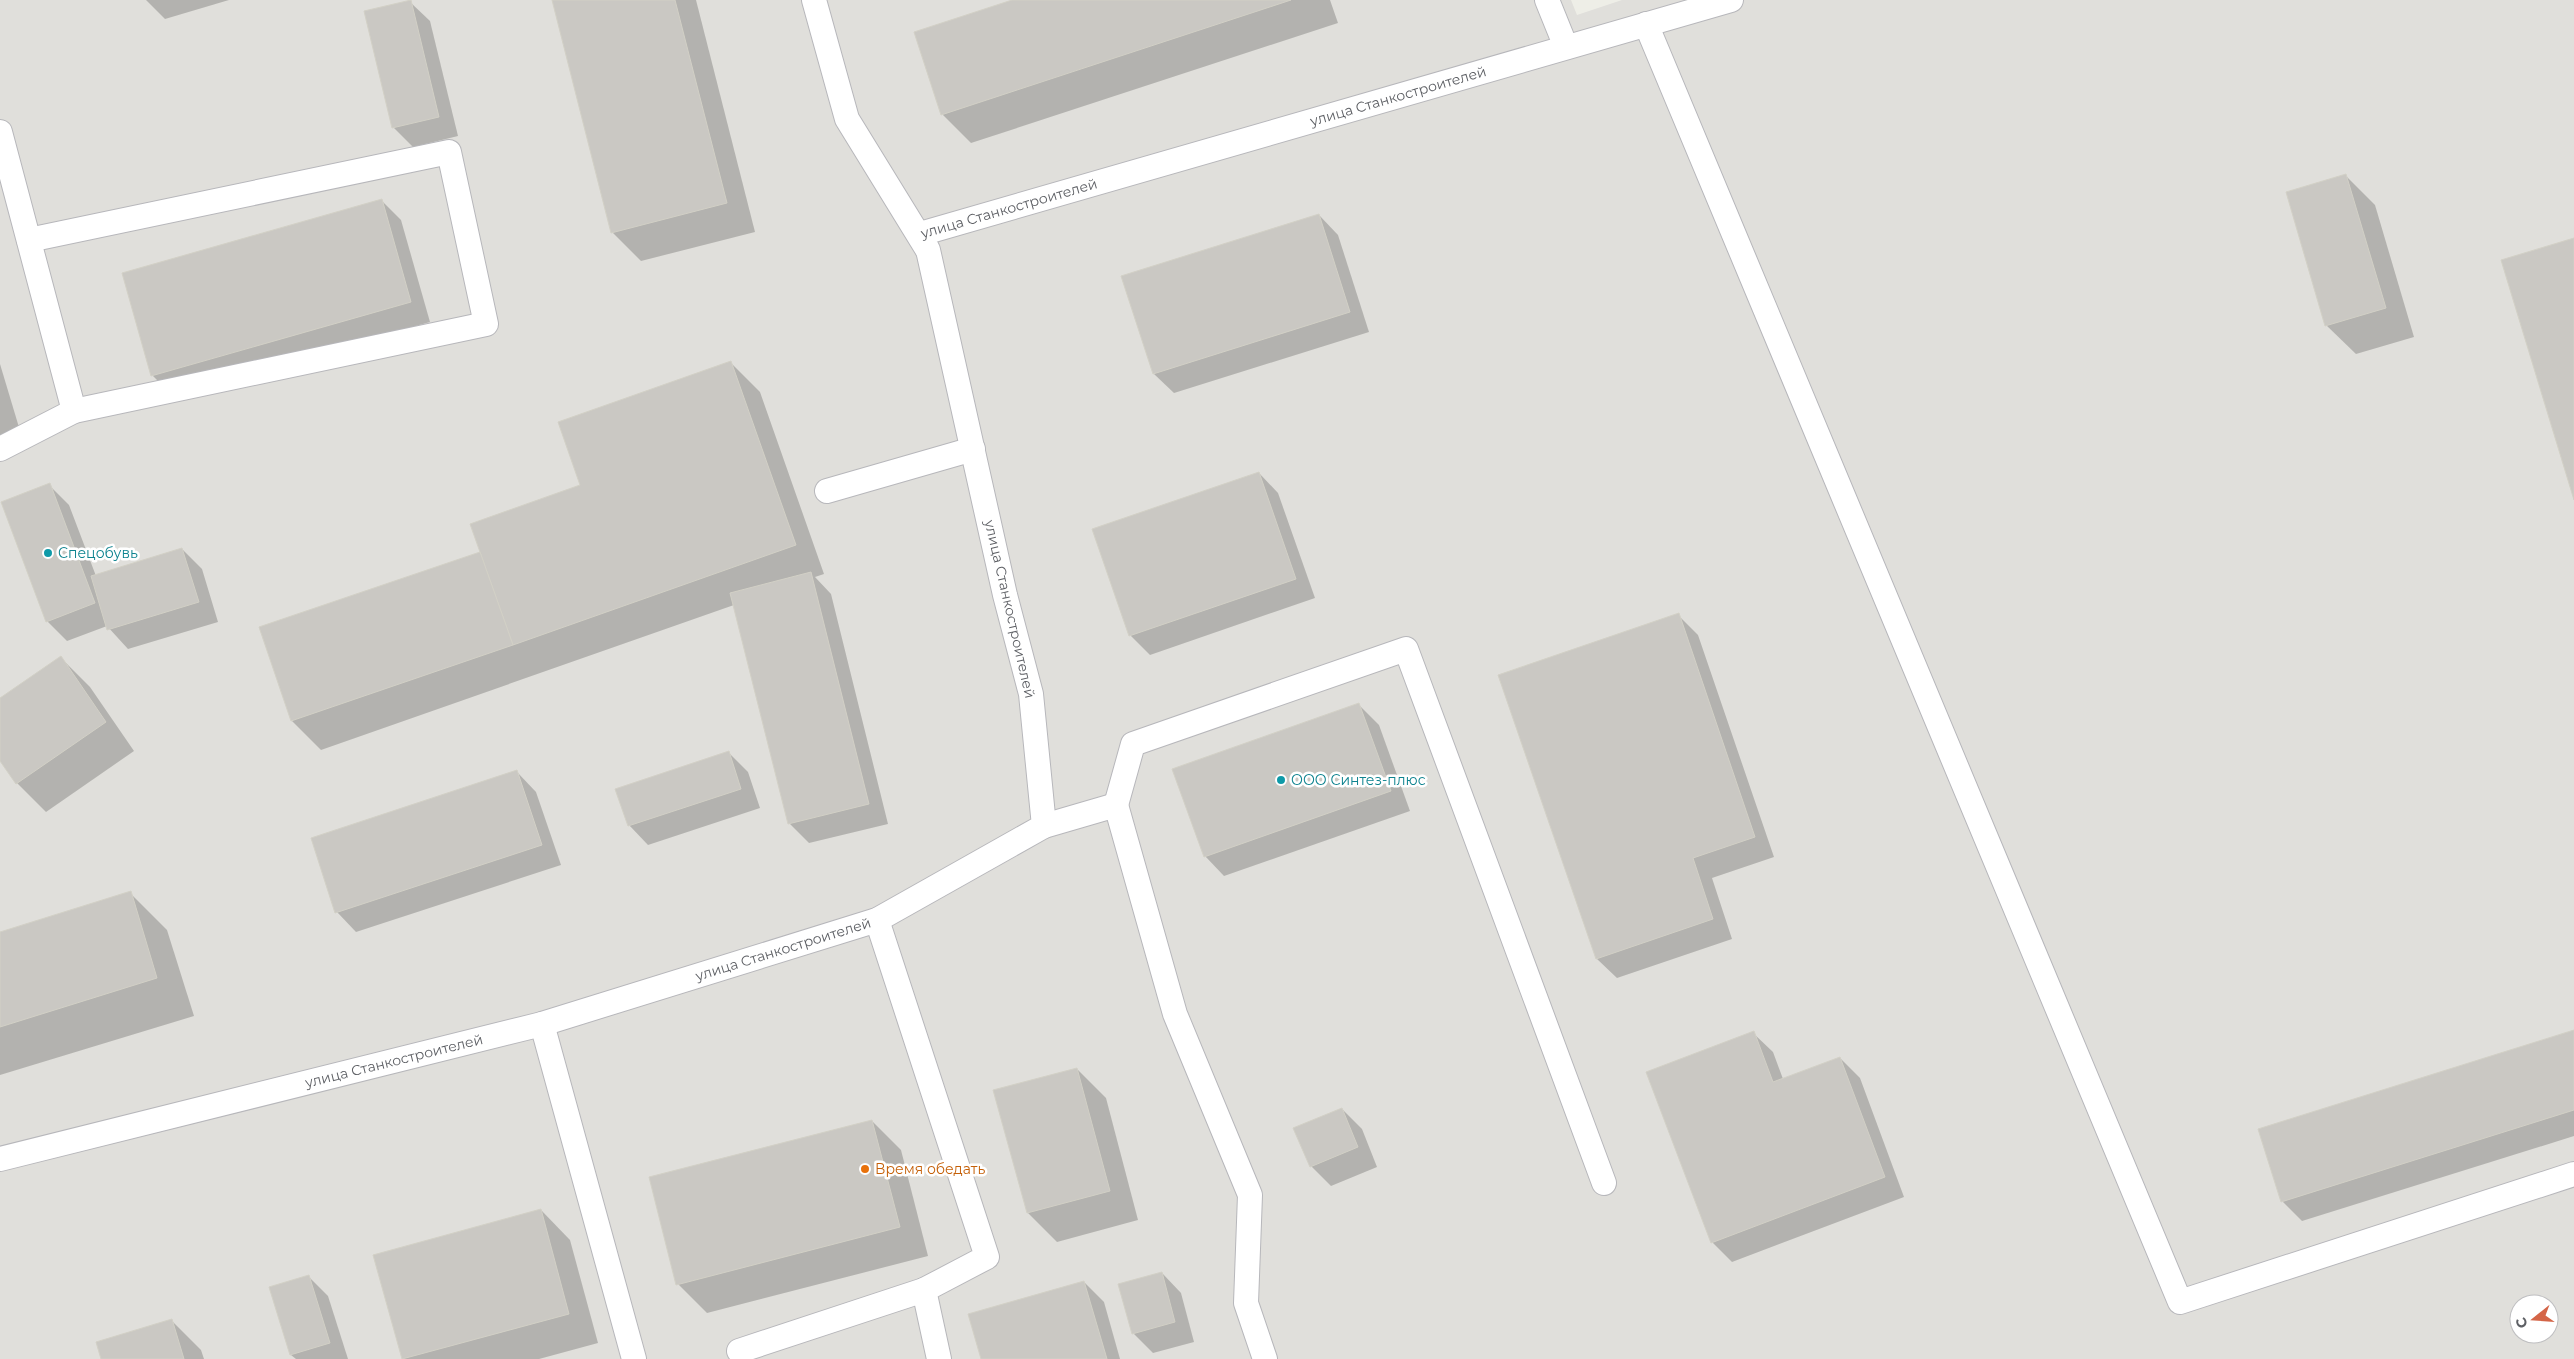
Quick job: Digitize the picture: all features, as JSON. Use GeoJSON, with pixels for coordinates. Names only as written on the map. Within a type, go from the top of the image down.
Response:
{"type":"FeatureCollection","features":[{"type":"Feature","properties":{"kind":"lane"},"geometry":{"type":"LineString","coordinates":[[814,0],[847,119],[928,250]]}},
{"type":"Feature","properties":{"kind":"lane"},"geometry":{"type":"LineString","coordinates":[[1547,0],[1566,47]]}},
{"type":"Feature","properties":{"kind":"lane","name":"улица Станкостроителей"},"geometry":{"type":"LineString","coordinates":[[0,1159],[542,1024],[877,920],[1044,826],[1031,694],[1005,594],[928,250],[920,234],[1731,0]]}},
{"type":"Feature","properties":{"kind":"lane"},"geometry":{"type":"LineString","coordinates":[[1646,24],[2180,1302],[2574,1174]]}},
{"type":"Feature","properties":{"kind":"lane"},"geometry":{"type":"LineString","coordinates":[[0,132],[74,411]]}},
{"type":"Feature","properties":{"kind":"lane"},"geometry":{"type":"LineString","coordinates":[[0,448],[74,411],[486,324],[449,152],[29,240]]}},
{"type":"Feature","properties":{"kind":"lane"},"geometry":{"type":"LineString","coordinates":[[827,491],[973,449]]}},
{"type":"Feature","properties":{"kind":"lane"},"geometry":{"type":"LineString","coordinates":[[1265,1359],[1246,1303],[1250,1195],[1175,1014],[1116,805],[1133,744],[1406,649],[1604,1184]]}},
{"type":"Feature","properties":{"kind":"lane"},"geometry":{"type":"LineString","coordinates":[[1044,826],[1116,805]]}},
{"type":"Feature","properties":{"kind":"lane"},"geometry":{"type":"LineString","coordinates":[[739,1351],[924,1290],[987,1257],[877,920]]}},
{"type":"Feature","properties":{"kind":"lane"},"geometry":{"type":"LineString","coordinates":[[542,1024],[634,1359]]}},
{"type":"Feature","properties":{"kind":"lane"},"geometry":{"type":"LineString","coordinates":[[924,1290],[939,1359]]}},
{"type":"Feature","properties":{"kind":"shaded area"},"geometry":{"type":"Polygon","coordinates":[[[0,0],[1571,0],[1577,15],[1622,0],[2574,0],[2574,1359],[0,1359],[0,0]]]}},
{"type":"Feature","properties":{"kind":"building"},"geometry":{"type":"Polygon","coordinates":[[[411,0],[439,117],[392,128],[364,11],[411,0]]]}},
{"type":"Feature","properties":{"kind":"building"},"geometry":{"type":"Polygon","coordinates":[[[552,0],[675,0],[727,203],[611,233],[552,0]]]}},
{"type":"Feature","properties":{"kind":"building"},"geometry":{"type":"Polygon","coordinates":[[[1012,0],[1291,0],[941,115],[914,32],[1012,0]]]}},
{"type":"Feature","properties":{"kind":"building"},"geometry":{"type":"Polygon","coordinates":[[[2346,174],[2386,308],[2325,326],[2286,192],[2346,174]]]}},
{"type":"Feature","properties":{"kind":"building"},"geometry":{"type":"Polygon","coordinates":[[[382,199],[411,302],[151,376],[122,273],[382,199]]]}},
{"type":"Feature","properties":{"kind":"building"},"geometry":{"type":"Polygon","coordinates":[[[1319,214],[1350,312],[1153,374],[1121,276],[1319,214]]]}},
{"type":"Feature","properties":{"kind":"building"},"geometry":{"type":"Polygon","coordinates":[[[2574,238],[2574,500],[2501,260],[2574,238]]]}},
{"type":"Feature","properties":{"kind":"building"},"geometry":{"type":"Polygon","coordinates":[[[731,361],[796,545],[513,645],[470,524],[580,485],[558,422],[731,361]]]}},
{"type":"Feature","properties":{"kind":"building"},"geometry":{"type":"Polygon","coordinates":[[[1259,472],[1296,579],[1129,636],[1092,529],[1259,472]]]}},
{"type":"Feature","properties":{"kind":"building","name":"Спецобувь"},"geometry":{"type":"Polygon","coordinates":[[[50,483],[95,603],[46,622],[1,502],[50,483]]]}},
{"type":"Feature","properties":{"kind":"building"},"geometry":{"type":"Polygon","coordinates":[[[182,548],[199,602],[107,630],[91,576],[182,548]]]}},
{"type":"Feature","properties":{"kind":"building"},"geometry":{"type":"Polygon","coordinates":[[[480,552],[513,645],[291,721],[259,627],[480,552]]]}},
{"type":"Feature","properties":{"kind":"building"},"geometry":{"type":"Polygon","coordinates":[[[811,572],[869,804],[788,824],[730,593],[811,572]]]}},
{"type":"Feature","properties":{"kind":"building"},"geometry":{"type":"Polygon","coordinates":[[[1679,613],[1755,837],[1693,858],[1713,919],[1596,959],[1498,675],[1679,613]]]}},
{"type":"Feature","properties":{"kind":"building"},"geometry":{"type":"Polygon","coordinates":[[[61,656],[106,722],[16,784],[0,761],[0,698],[61,656]]]}},
{"type":"Feature","properties":{"kind":"building","name":"ООО Синтез-плюс"},"geometry":{"type":"Polygon","coordinates":[[[1359,703],[1391,791],[1204,857],[1172,769],[1359,703]]]}},
{"type":"Feature","properties":{"kind":"building"},"geometry":{"type":"Polygon","coordinates":[[[729,751],[741,789],[628,826],[615,789],[729,751]]]}},
{"type":"Feature","properties":{"kind":"building"},"geometry":{"type":"Polygon","coordinates":[[[517,770],[542,845],[335,913],[311,838],[517,770]]]}},
{"type":"Feature","properties":{"kind":"building"},"geometry":{"type":"Polygon","coordinates":[[[131,891],[157,978],[0,1027],[0,932],[131,891]]]}},
{"type":"Feature","properties":{"kind":"building"},"geometry":{"type":"Polygon","coordinates":[[[2574,1030],[2574,1110],[2281,1202],[2258,1129],[2574,1030]]]}},
{"type":"Feature","properties":{"kind":"building"},"geometry":{"type":"Polygon","coordinates":[[[1754,1031],[1773,1082],[1840,1057],[1885,1177],[1711,1243],[1646,1072],[1754,1031]]]}},
{"type":"Feature","properties":{"kind":"building"},"geometry":{"type":"Polygon","coordinates":[[[1077,1068],[1110,1191],[1027,1213],[993,1090],[1077,1068]]]}},
{"type":"Feature","properties":{"kind":"building"},"geometry":{"type":"Polygon","coordinates":[[[1342,1108],[1358,1147],[1310,1167],[1293,1128],[1342,1108]]]}},
{"type":"Feature","properties":{"kind":"building"},"geometry":{"type":"Polygon","coordinates":[[[872,1120],[900,1227],[676,1285],[649,1177],[872,1120]]]}},
{"type":"Feature","properties":{"kind":"building"},"geometry":{"type":"Polygon","coordinates":[[[541,1209],[569,1314],[402,1359],[373,1255],[541,1209]]]}},
{"type":"Feature","properties":{"kind":"building"},"geometry":{"type":"Polygon","coordinates":[[[1162,1272],[1175,1322],[1132,1334],[1118,1284],[1162,1272]]]}},
{"type":"Feature","properties":{"kind":"building"},"geometry":{"type":"Polygon","coordinates":[[[309,1275],[330,1343],[290,1355],[269,1287],[309,1275]]]}},
{"type":"Feature","properties":{"kind":"building"},"geometry":{"type":"Polygon","coordinates":[[[1084,1281],[1107,1359],[981,1359],[968,1314],[1084,1281]]]}},
{"type":"Feature","properties":{"kind":"building"},"geometry":{"type":"Polygon","coordinates":[[[172,1319],[184,1359],[101,1359],[96,1342],[172,1319]]]}},
{"type":"Feature","properties":{"kind":"place","name":"Спецобувь"},"geometry":{"type":"Point","coordinates":[48,553]}},
{"type":"Feature","properties":{"kind":"place","name":"ООО Синтез-плюс"},"geometry":{"type":"Point","coordinates":[1281,780]}},
{"type":"Feature","properties":{"kind":"place","name":"Время обедать"},"geometry":{"type":"Point","coordinates":[865,1169]}}]}
